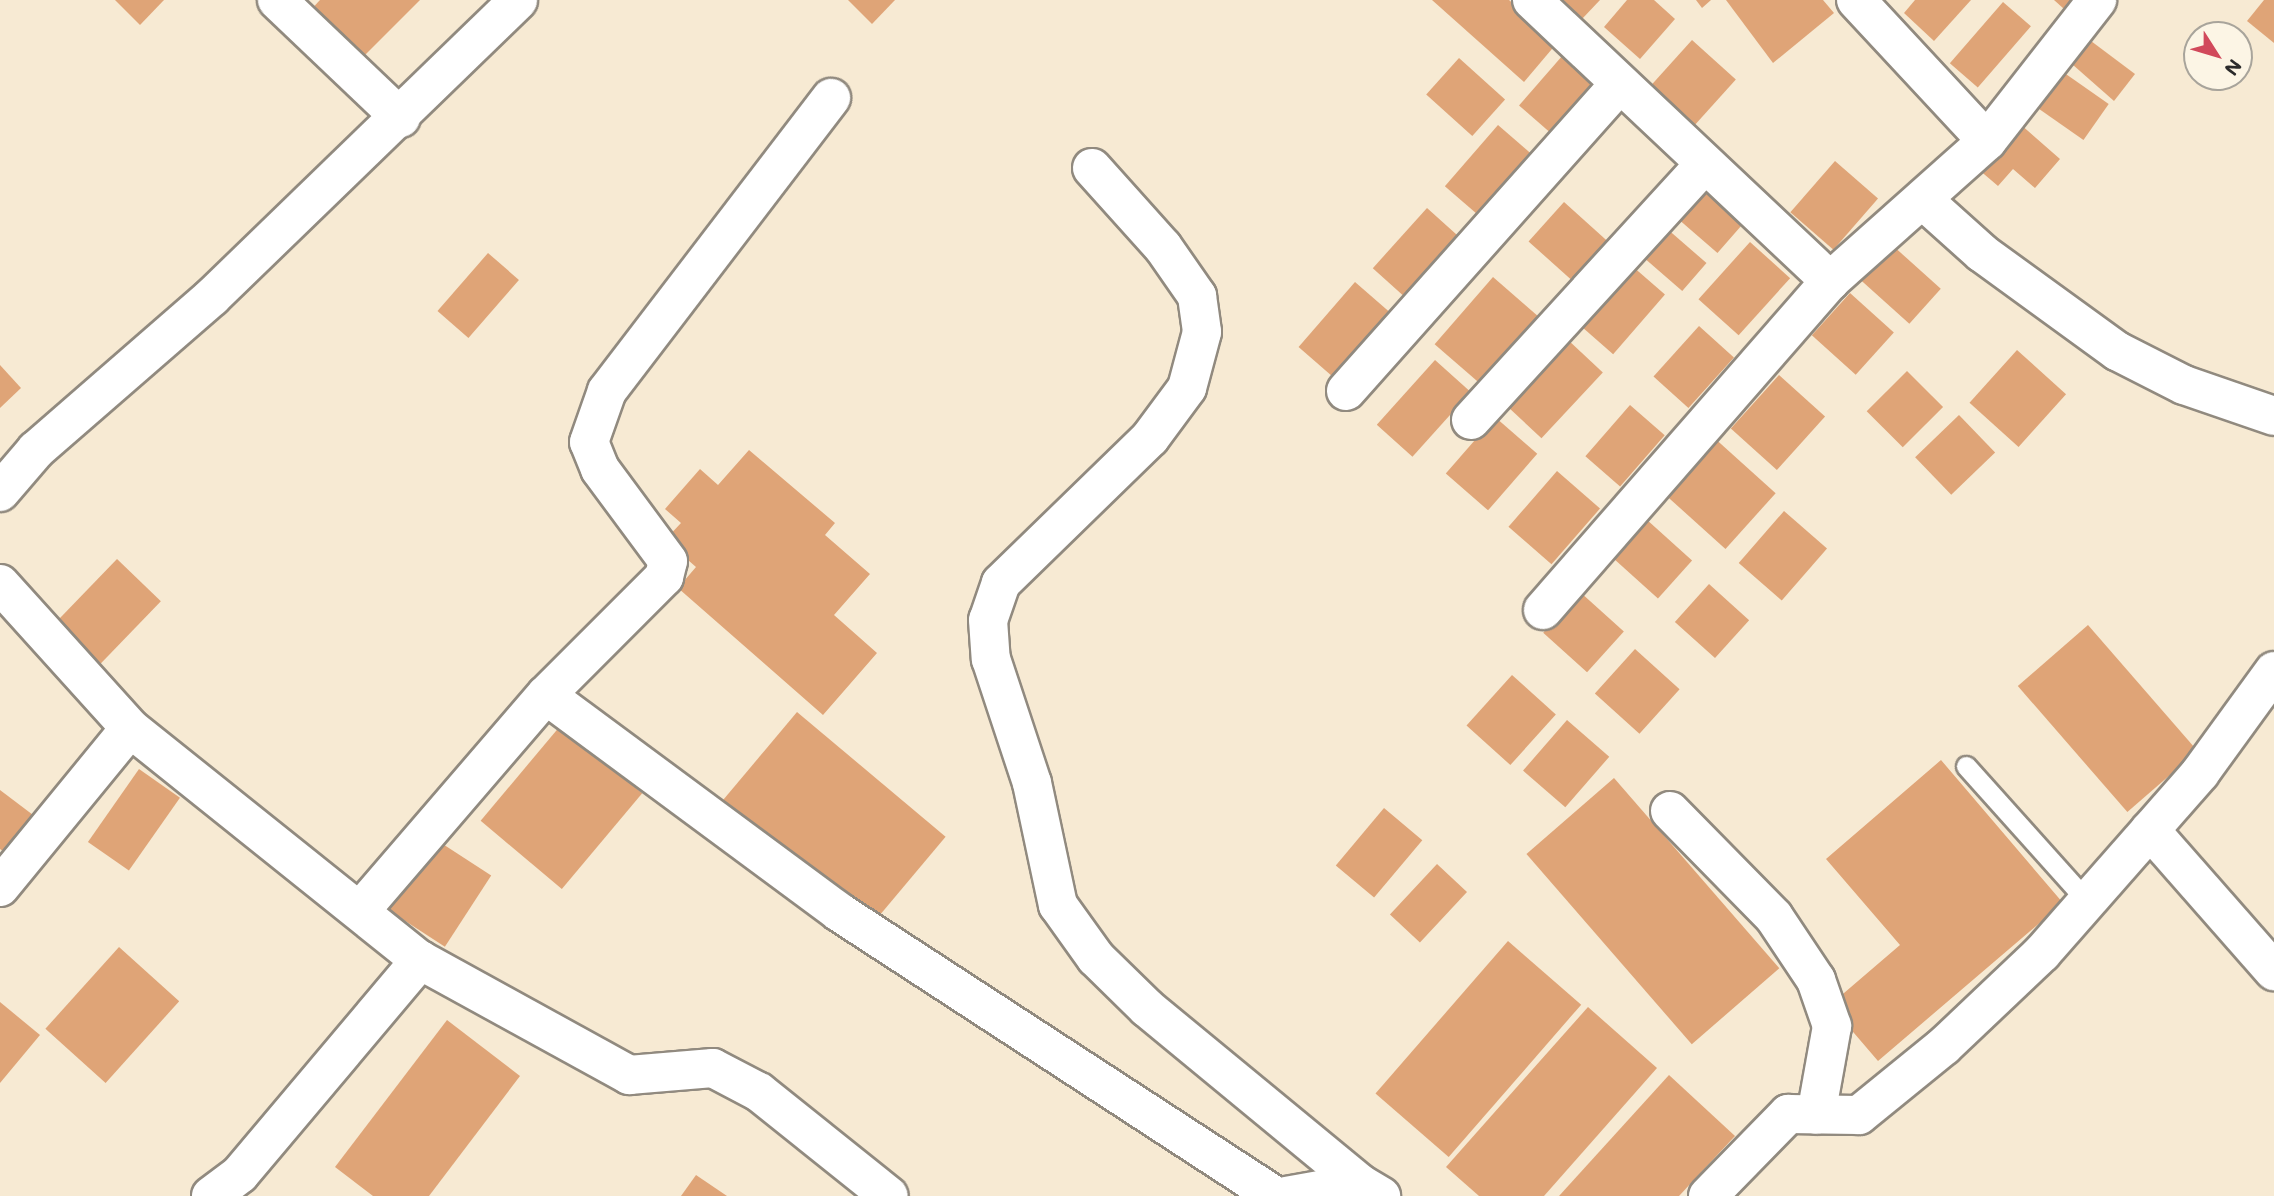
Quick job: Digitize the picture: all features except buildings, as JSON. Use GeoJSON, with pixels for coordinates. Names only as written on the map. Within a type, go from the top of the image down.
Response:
{"type":"FeatureCollection","features":[{"type":"Feature","properties":{"kind":"street"},"geometry":{"type":"LineString","coordinates":[[277,0],[401,118]]}},
{"type":"Feature","properties":{"kind":"street"},"geometry":{"type":"LineString","coordinates":[[0,492],[36,450],[212,297],[401,118],[518,0]]}},
{"type":"Feature","properties":{"kind":"street"},"geometry":{"type":"LineString","coordinates":[[1532,0],[1830,281]]}},
{"type":"Feature","properties":{"kind":"street"},"geometry":{"type":"LineString","coordinates":[[1856,0],[1987,141]]}},
{"type":"Feature","properties":{"kind":"street"},"geometry":{"type":"LineString","coordinates":[[1543,610],[1830,281],[1987,141],[2097,0]]}},
{"type":"Feature","properties":{"kind":"street"},"geometry":{"type":"LineString","coordinates":[[1346,391],[1620,84]]}},
{"type":"Feature","properties":{"kind":"street"},"geometry":{"type":"LineString","coordinates":[[360,911],[546,695],[640,604],[664,577],[668,561],[600,469],[589,442],[607,391],[831,98]]}},
{"type":"Feature","properties":{"kind":"street"},"geometry":{"type":"LineString","coordinates":[[1471,420],[1704,165]]}},
{"type":"Feature","properties":{"kind":"street"},"geometry":{"type":"LineString","coordinates":[[1092,168],[1163,247],[1197,296],[1202,332],[1187,388],[1150,438],[1001,583],[988,620],[991,659],[1032,783],[1058,905],[1096,958],[1147,1008],[1370,1190]]}},
{"type":"Feature","properties":{"kind":"street"},"geometry":{"type":"LineString","coordinates":[[1923,200],[1982,253],[2117,351],[2184,385],[2274,416]]}},
{"type":"Feature","properties":{"kind":"street"},"geometry":{"type":"LineString","coordinates":[[0,584],[130,728],[420,960],[629,1075],[713,1068],[760,1092],[889,1196]]}},
{"type":"Feature","properties":{"kind":"street"},"geometry":{"type":"LineString","coordinates":[[1708,1196],[1788,1114],[1859,1115],[1944,1046],[2087,901],[2150,830],[2274,671]]}},
{"type":"Feature","properties":{"kind":"street"},"geometry":{"type":"LineString","coordinates":[[546,695],[839,912],[1290,1194],[1370,1190]]}},
{"type":"Feature","properties":{"kind":"street"},"geometry":{"type":"LineString","coordinates":[[0,887],[130,728]]}},
{"type":"Feature","properties":{"kind":"street"},"geometry":{"type":"LineString","coordinates":[[1670,811],[1774,917],[1816,980],[1832,1026],[1816,1115]]}},
{"type":"Feature","properties":{"kind":"street"},"geometry":{"type":"LineString","coordinates":[[2150,830],[2274,971]]}},
{"type":"Feature","properties":{"kind":"street"},"geometry":{"type":"LineString","coordinates":[[211,1196],[240,1174],[420,960]]}},
{"type":"Feature","properties":{"kind":"lane"},"geometry":{"type":"LineString","coordinates":[[1966,766],[2087,901]]}}]}
